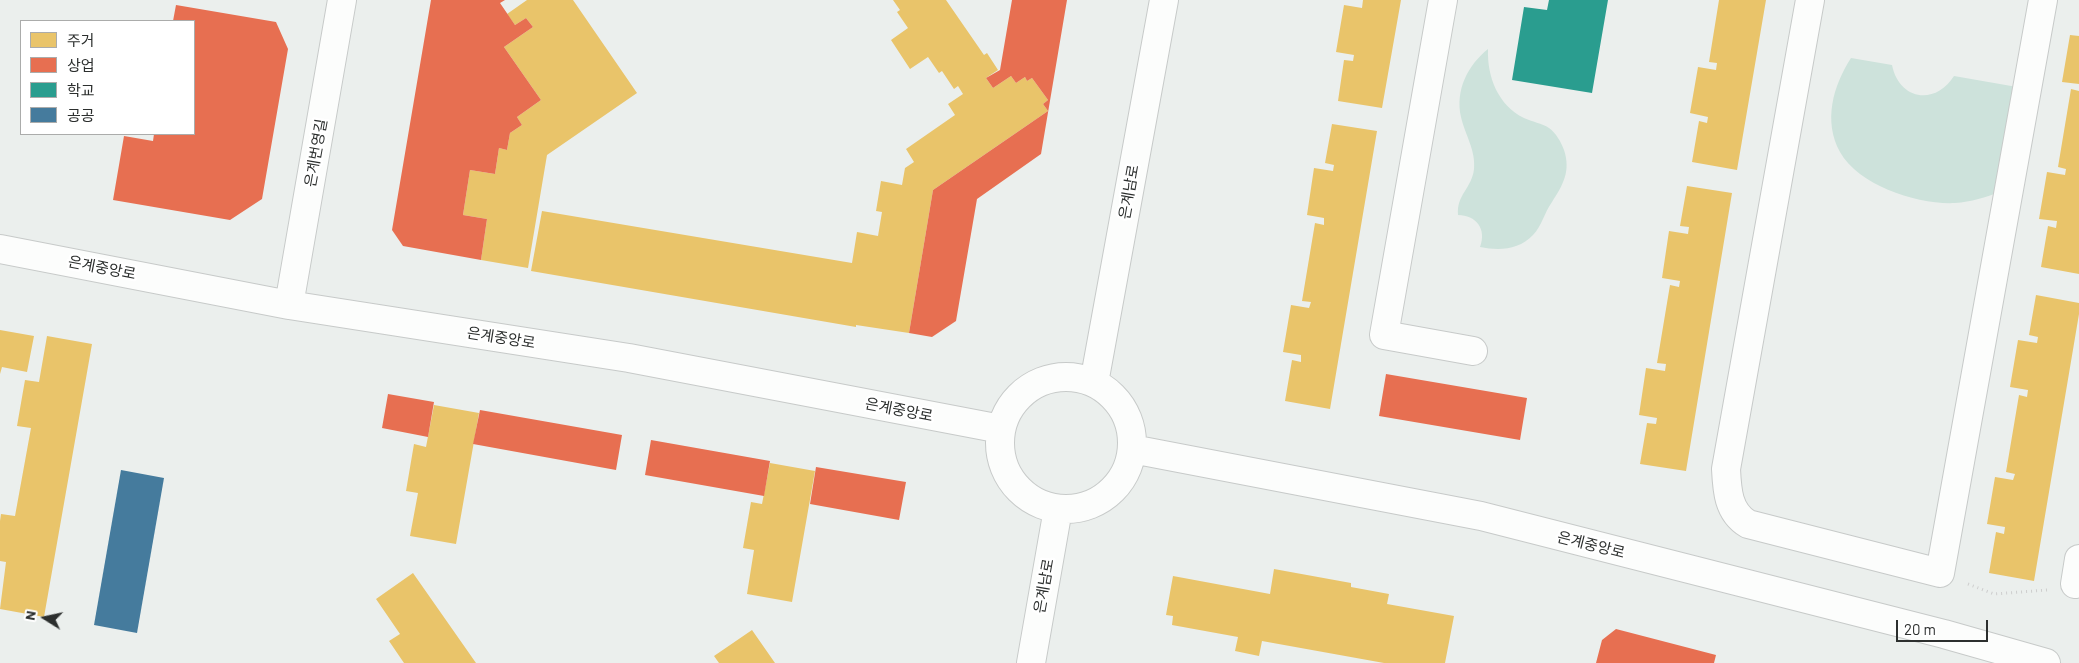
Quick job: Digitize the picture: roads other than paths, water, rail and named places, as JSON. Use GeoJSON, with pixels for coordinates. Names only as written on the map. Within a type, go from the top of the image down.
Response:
{"type":"FeatureCollection","features":[{"type":"Feature","properties":{"kind":"street","name":"은계번영길"},"geometry":{"type":"LineString","coordinates":[[289,305],[342,0]]}},
{"type":"Feature","properties":{"kind":"street","name":"은계남로"},"geometry":{"type":"LineString","coordinates":[[1094,383],[1164,0]]}},
{"type":"Feature","properties":{"kind":"street"},"geometry":{"type":"LineString","coordinates":[[1443,0],[1384,335],[1473,351]]}},
{"type":"Feature","properties":{"kind":"street"},"geometry":{"type":"LineString","coordinates":[[1810,0],[1726,469],[1728,498],[1738,518],[1748,524],[1940,573],[2043,0]]}},
{"type":"Feature","properties":{"kind":"street","name":"은계중앙로"},"geometry":{"type":"LineString","coordinates":[[0,249],[289,305],[629,358],[1001,429]]}},
{"type":"Feature","properties":{"kind":"street"},"geometry":{"type":"LineString","coordinates":[[1055,378],[1075,378],[1094,383],[1110,394],[1123,410],[1130,429],[1132,449],[1126,470],[1115,488],[1098,501],[1079,508],[1058,509],[1037,503],[1019,490],[1006,472],[1000,451],[1001,429],[1008,411],[1020,395],[1036,384],[1055,378]]}},
{"type":"Feature","properties":{"kind":"street","name":"은계중앙로"},"geometry":{"type":"LineString","coordinates":[[1132,449],[1481,516],[1944,634],[2046,663]]}},
{"type":"Feature","properties":{"kind":"street","name":"은계남로"},"geometry":{"type":"LineString","coordinates":[[1031,663],[1058,509]]}}]}
